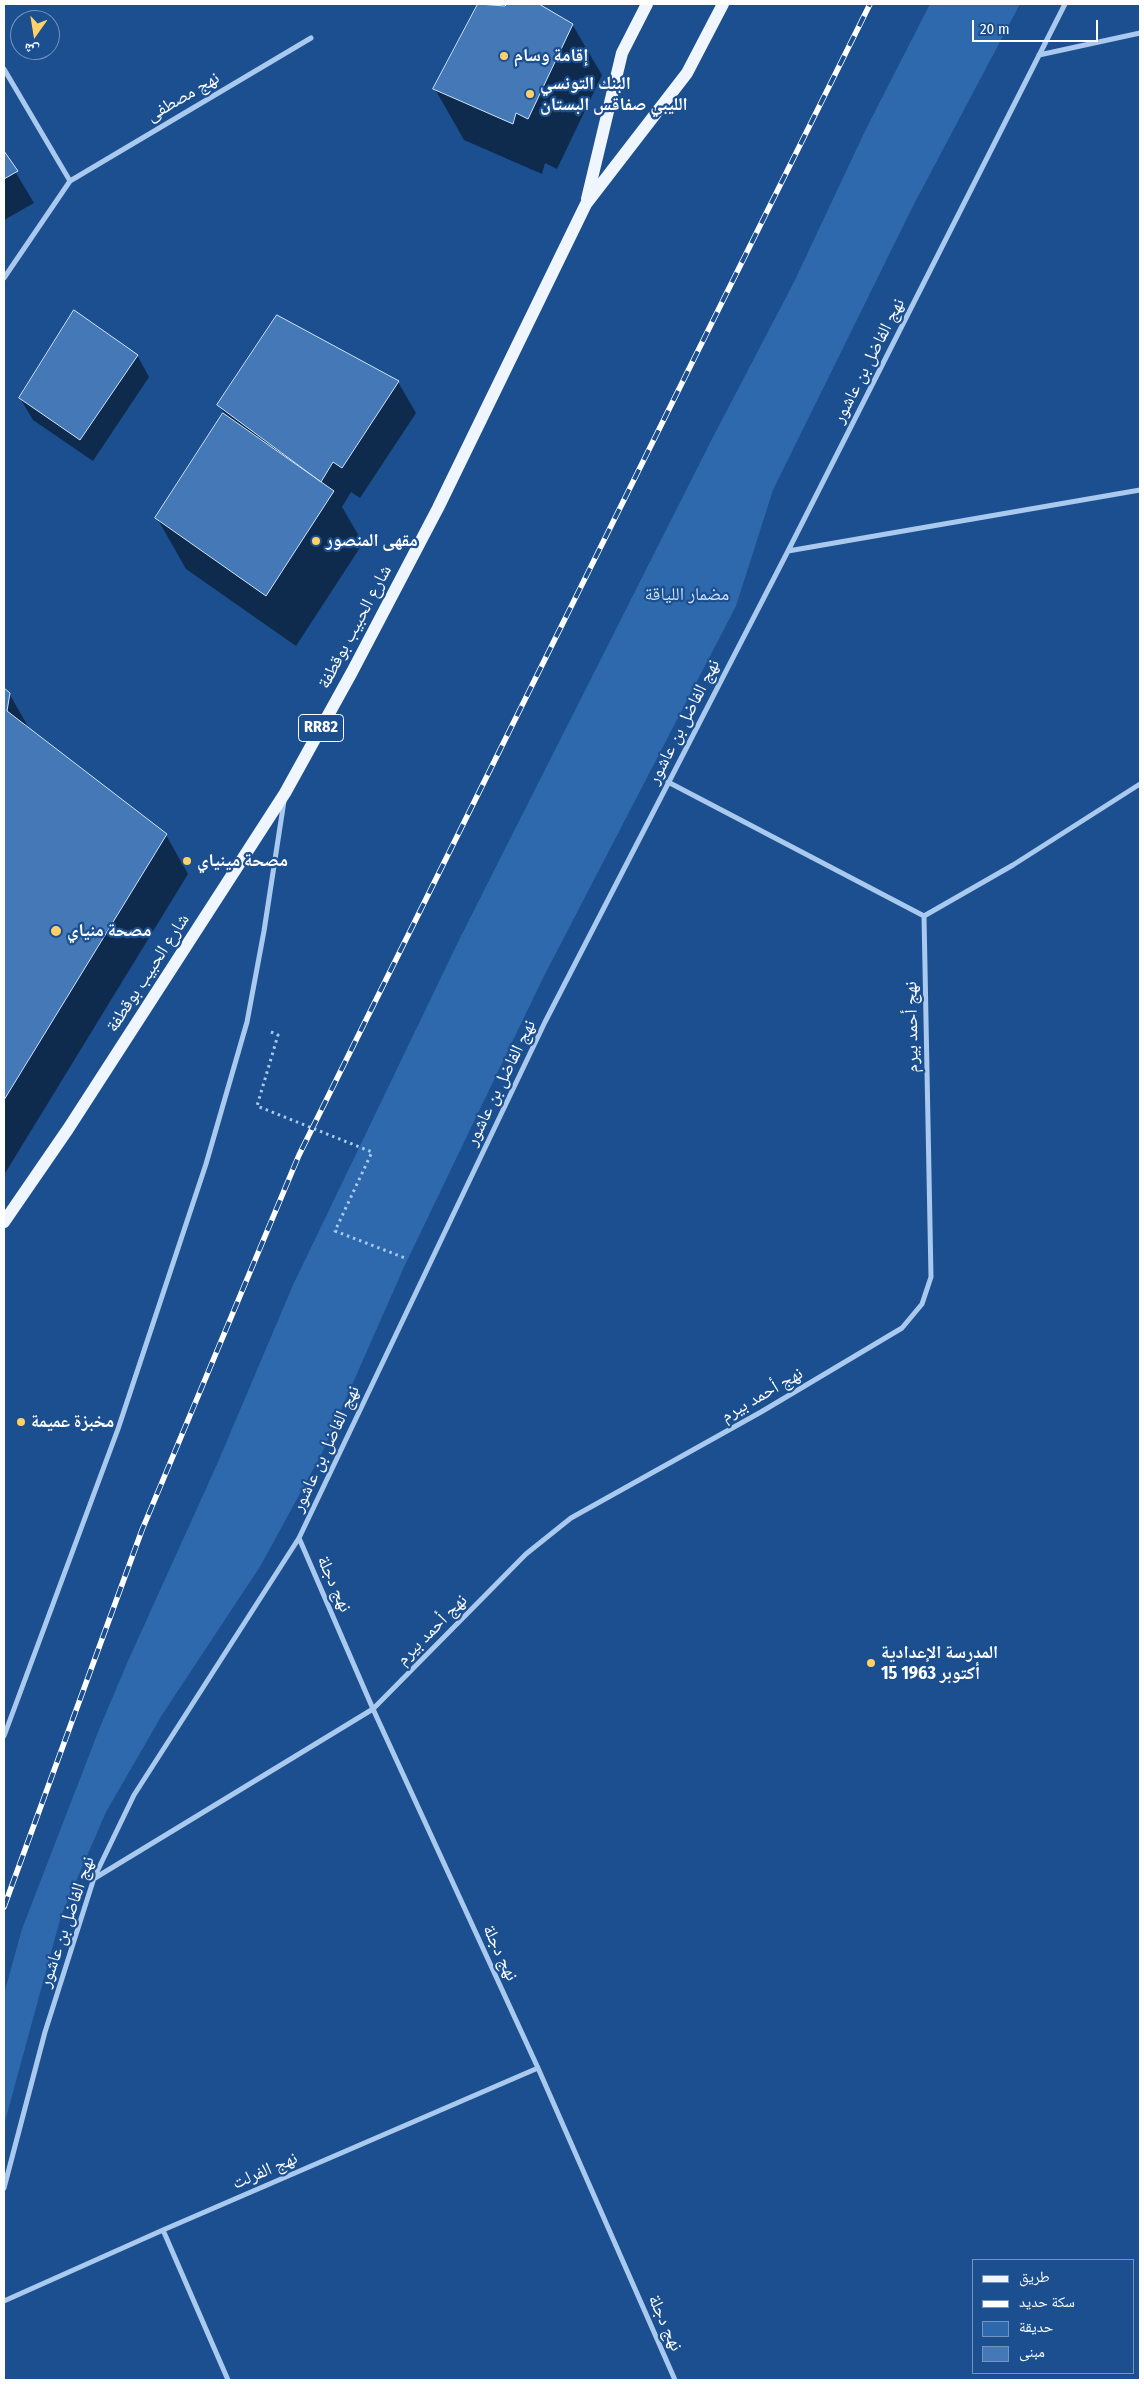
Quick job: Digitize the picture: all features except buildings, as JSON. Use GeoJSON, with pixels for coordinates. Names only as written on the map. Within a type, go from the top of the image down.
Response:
{"type":"FeatureCollection","features":[{"type":"Feature","properties":{"kind":"main road","name":"شارع الحبيب بوقطفة"},"geometry":{"type":"LineString","coordinates":[[586,204],[622,54],[647,4]]}},
{"type":"Feature","properties":{"kind":"main road","name":"شارع الحبيب بوقطفة"},"geometry":{"type":"LineString","coordinates":[[4,1222],[68,1129],[286,794],[438,508],[586,204],[687,73],[723,4]]}},
{"type":"Feature","properties":{"kind":"street","name":"نهج الفاضل بن عاشور"},"geometry":{"type":"LineString","coordinates":[[4,2188],[45,2032],[94,1878],[134,1795],[298,1538],[546,1022],[788,552],[1065,4]]}},
{"type":"Feature","properties":{"kind":"street"},"geometry":{"type":"LineString","coordinates":[[1039,55],[1140,33]]}},
{"type":"Feature","properties":{"kind":"street","name":"نهج مصطفى"},"geometry":{"type":"LineString","coordinates":[[4,278],[70,181],[311,38]]}},
{"type":"Feature","properties":{"kind":"street"},"geometry":{"type":"LineString","coordinates":[[4,69],[70,181]]}},
{"type":"Feature","properties":{"kind":"street"},"geometry":{"type":"LineString","coordinates":[[788,552],[1140,490]]}},
{"type":"Feature","properties":{"kind":"street"},"geometry":{"type":"LineString","coordinates":[[668,782],[924,916],[1013,865],[1140,784]]}},
{"type":"Feature","properties":{"kind":"street"},"geometry":{"type":"LineString","coordinates":[[4,1736],[118,1429],[206,1164],[247,1022],[286,794]]}},
{"type":"Feature","properties":{"kind":"street","name":"نهج أحمد بيرم"},"geometry":{"type":"LineString","coordinates":[[94,1878],[373,1709],[526,1554],[571,1518],[761,1412],[902,1328],[922,1304],[931,1277],[924,916]]}},
{"type":"Feature","properties":{"kind":"street","name":"نهج دجلة"},"geometry":{"type":"LineString","coordinates":[[298,1538],[373,1709],[538,2068],[675,2380]]}},
{"type":"Feature","properties":{"kind":"street","name":"نهج الفرلت"},"geometry":{"type":"LineString","coordinates":[[4,2301],[538,2068]]}},
{"type":"Feature","properties":{"kind":"street"},"geometry":{"type":"LineString","coordinates":[[163,2230],[228,2380]]}},
{"type":"Feature","properties":{"kind":"path"},"geometry":{"type":"LineString","coordinates":[[278,1035],[257,1106],[372,1152],[335,1231],[428,1267]]}},
{"type":"Feature","properties":{"kind":"green space","name":"مضمار اللياقة"},"geometry":{"type":"Polygon","coordinates":[[[930,4],[1020,4],[913,206],[773,490],[736,606],[543,978],[404,1267],[322,1453],[261,1565],[162,1715],[106,1812],[61,1916],[4,2125],[4,1994],[22,1929],[100,1727],[128,1661],[218,1462],[293,1285],[459,940],[713,437],[794,282],[866,129],[930,4]]]}},
{"type":"Feature","properties":{"kind":"railway"},"geometry":{"type":"LineString","coordinates":[[4,1907],[142,1530],[299,1155],[870,4]]}},
{"type":"Feature","properties":{"kind":"place","name":"إقامة وسام"},"geometry":{"type":"Point","coordinates":[504,56]}},
{"type":"Feature","properties":{"kind":"place","name":"البنك التونسي الليبي صفاقس البستان"},"geometry":{"type":"Point","coordinates":[530,94]}},
{"type":"Feature","properties":{"kind":"place","name":"مقهى المنصور"},"geometry":{"type":"Point","coordinates":[316,541]}},
{"type":"Feature","properties":{"kind":"place","name":"مصحة مينياي"},"geometry":{"type":"Point","coordinates":[187,861]}},
{"type":"Feature","properties":{"kind":"place","name":"مصحة منياي"},"geometry":{"type":"Point","coordinates":[56,931]}},
{"type":"Feature","properties":{"kind":"place","name":"مخبزة عميمة"},"geometry":{"type":"Point","coordinates":[21,1422]}},
{"type":"Feature","properties":{"kind":"place","name":"المدرسة الإعدادية 15 أكتوبر 1963"},"geometry":{"type":"Point","coordinates":[871,1663]}}]}
